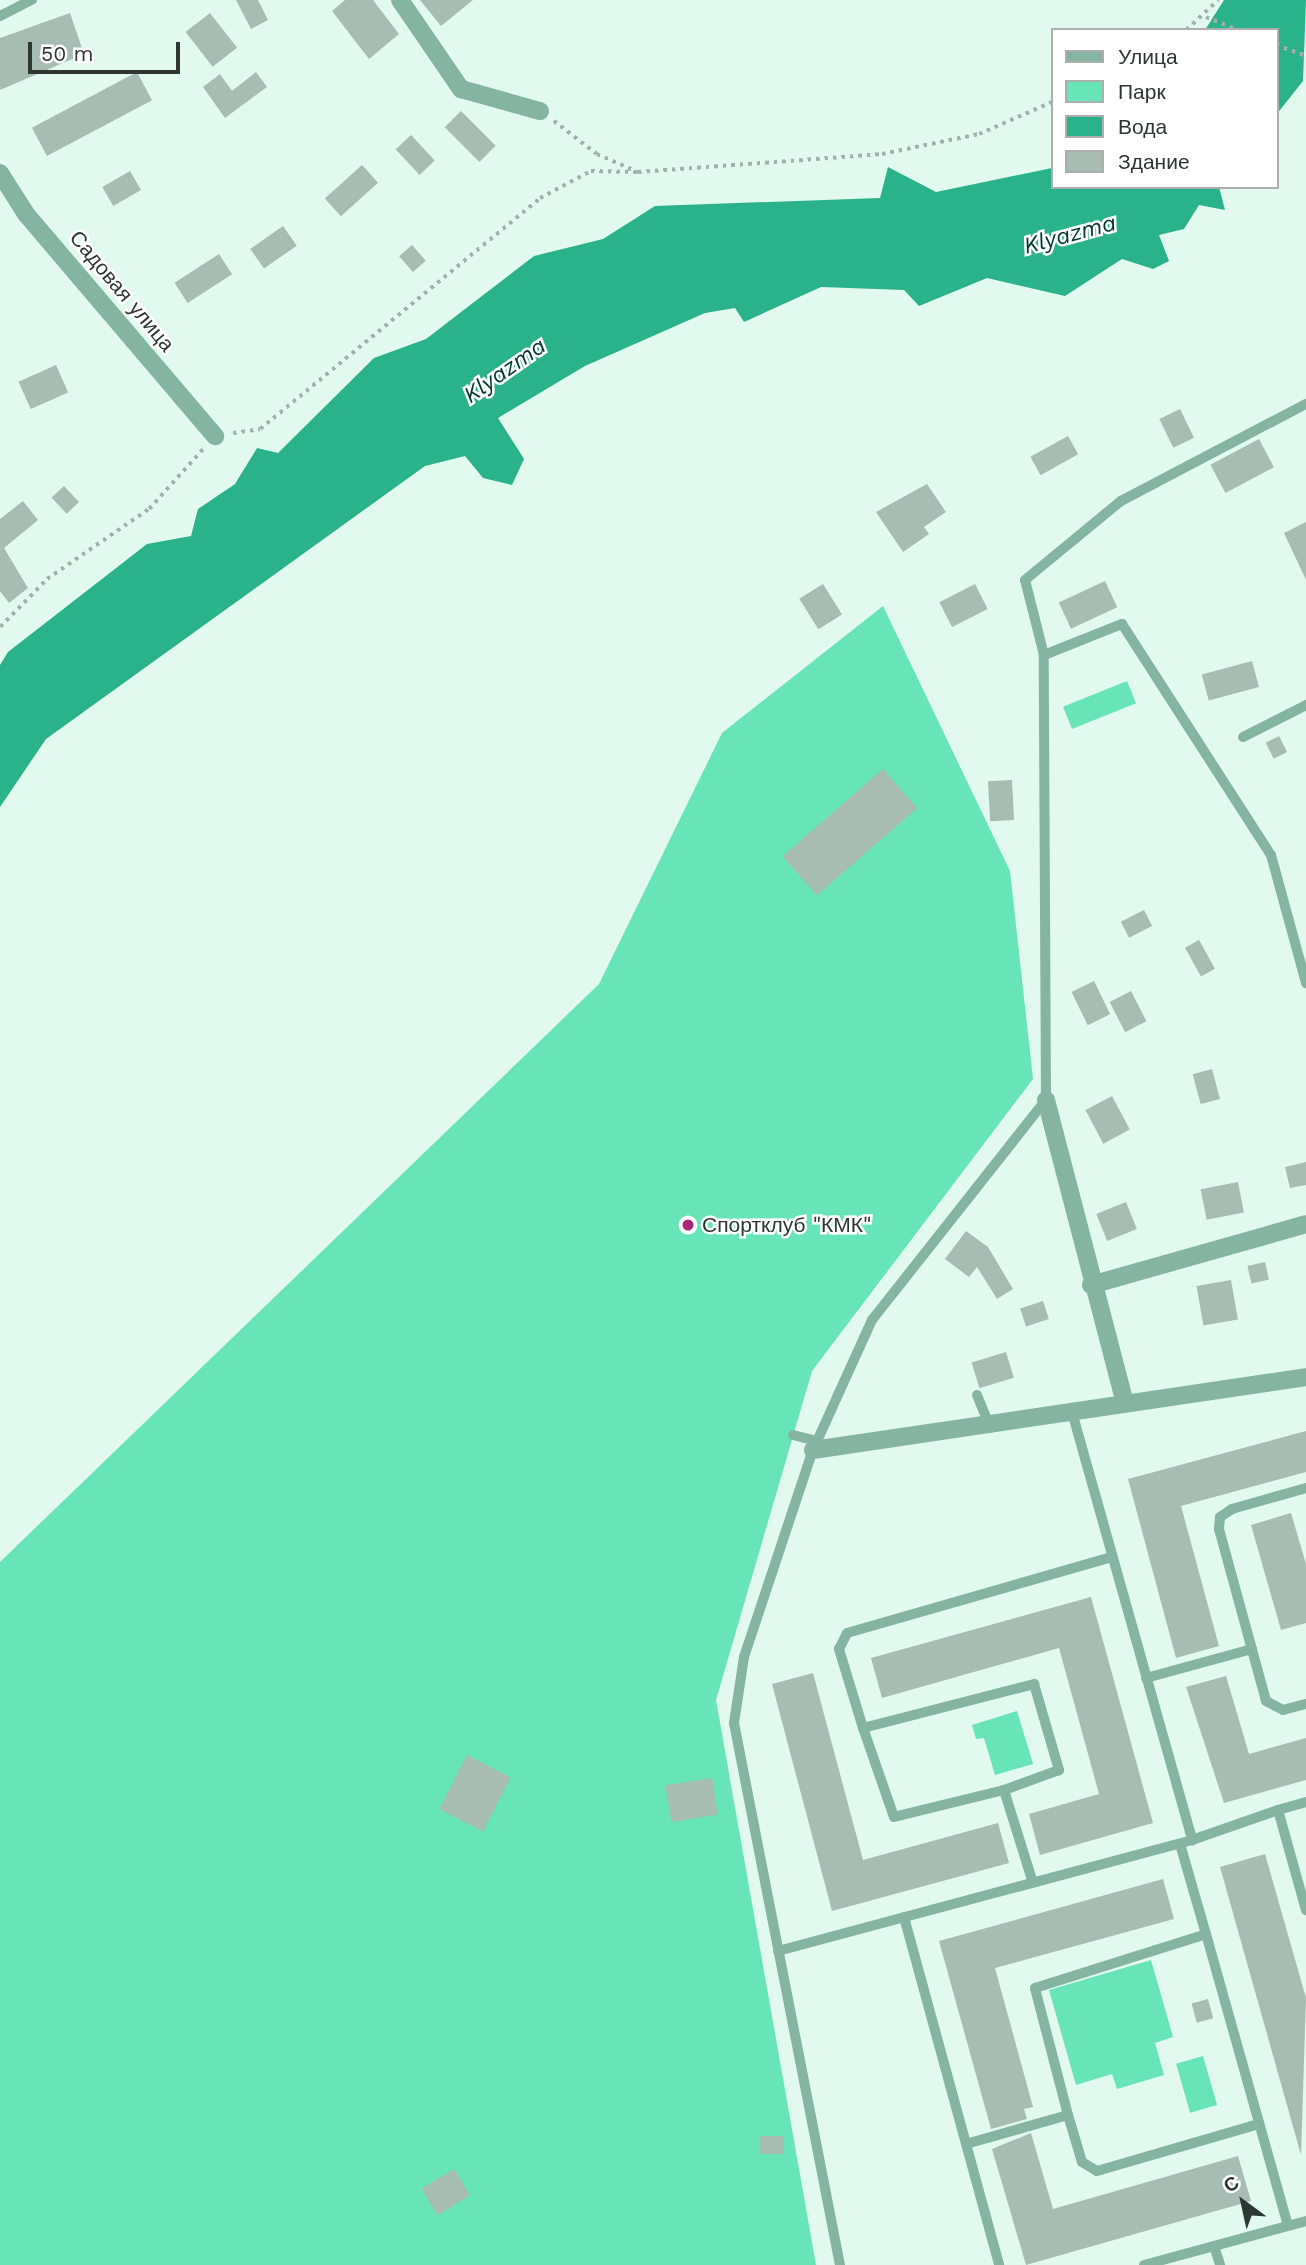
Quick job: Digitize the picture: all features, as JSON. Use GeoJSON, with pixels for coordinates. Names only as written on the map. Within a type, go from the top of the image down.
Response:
{"type":"FeatureCollection","features":[{"type":"Feature","properties":{"kind":"street"},"geometry":{"type":"LineString","coordinates":[[400,0],[461,89],[540,111]]}},
{"type":"Feature","properties":{"kind":"street","name":"Садовая улица"},"geometry":{"type":"LineString","coordinates":[[0,173],[26,214],[215,436]]}},
{"type":"Feature","properties":{"kind":"street"},"geometry":{"type":"LineString","coordinates":[[1046,1100],[1091,1285],[1125,1403]]}},
{"type":"Feature","properties":{"kind":"street"},"geometry":{"type":"LineString","coordinates":[[1091,1285],[1306,1224]]}},
{"type":"Feature","properties":{"kind":"street"},"geometry":{"type":"LineString","coordinates":[[815,1445],[990,1427],[1125,1403],[1306,1377]]}},
{"type":"Feature","properties":{"kind":"lane"},"geometry":{"type":"LineString","coordinates":[[0,16],[32,0]]}},
{"type":"Feature","properties":{"kind":"lane"},"geometry":{"type":"LineString","coordinates":[[840,2265],[734,1723],[744,1657],[815,1445],[872,1320],[1046,1100],[1044,656],[1026,580],[1121,501],[1306,404]]}},
{"type":"Feature","properties":{"kind":"lane"},"geometry":{"type":"LineString","coordinates":[[1044,656],[1122,624],[1271,855],[1306,983]]}},
{"type":"Feature","properties":{"kind":"lane"},"geometry":{"type":"LineString","coordinates":[[1243,737],[1306,705]]}},
{"type":"Feature","properties":{"kind":"lane"},"geometry":{"type":"LineString","coordinates":[[977,1395],[990,1427]]}},
{"type":"Feature","properties":{"kind":"lane"},"geometry":{"type":"LineString","coordinates":[[1072,1412],[1192,1840]]}},
{"type":"Feature","properties":{"kind":"lane"},"geometry":{"type":"LineString","coordinates":[[793,1436],[815,1445]]}},
{"type":"Feature","properties":{"kind":"lane"},"geometry":{"type":"LineString","coordinates":[[1306,1488],[1220,1517],[1252,1649],[1271,1708],[1306,1704]]}},
{"type":"Feature","properties":{"kind":"lane"},"geometry":{"type":"LineString","coordinates":[[863,1728],[1034,1684],[1059,1770],[1004,1790],[894,1817],[863,1728],[839,1649],[847,1633],[1112,1557]]}},
{"type":"Feature","properties":{"kind":"lane"},"geometry":{"type":"LineString","coordinates":[[1146,1678],[1252,1649]]}},
{"type":"Feature","properties":{"kind":"lane"},"geometry":{"type":"LineString","coordinates":[[1004,1790],[1033,1883]]}},
{"type":"Feature","properties":{"kind":"lane"},"geometry":{"type":"LineString","coordinates":[[778,1951],[1180,1844],[1306,1802]]}},
{"type":"Feature","properties":{"kind":"lane"},"geometry":{"type":"LineString","coordinates":[[1278,1810],[1306,1910]]}},
{"type":"Feature","properties":{"kind":"lane"},"geometry":{"type":"LineString","coordinates":[[1180,1844],[1288,2225]]}},
{"type":"Feature","properties":{"kind":"lane"},"geometry":{"type":"LineString","coordinates":[[904,1917],[999,2265]]}},
{"type":"Feature","properties":{"kind":"lane"},"geometry":{"type":"LineString","coordinates":[[1206,1934],[1035,1988],[1068,2115],[1082,2162],[1097,2171],[1259,2124]]}},
{"type":"Feature","properties":{"kind":"lane"},"geometry":{"type":"LineString","coordinates":[[966,2144],[1068,2115]]}},
{"type":"Feature","properties":{"kind":"lane"},"geometry":{"type":"LineString","coordinates":[[1144,2265],[1306,2221]]}},
{"type":"Feature","properties":{"kind":"lane"},"geometry":{"type":"LineString","coordinates":[[1214,2246],[1220,2265]]}},
{"type":"Feature","properties":{"kind":"path"},"geometry":{"type":"LineString","coordinates":[[1189,28],[1206,17],[1218,0]]}},
{"type":"Feature","properties":{"kind":"path"},"geometry":{"type":"LineString","coordinates":[[1206,17],[1234,28]]}},
{"type":"Feature","properties":{"kind":"path"},"geometry":{"type":"LineString","coordinates":[[1278,46],[1306,56]]}},
{"type":"Feature","properties":{"kind":"path"},"geometry":{"type":"LineString","coordinates":[[0,627],[47,579],[149,509],[215,436],[260,429],[540,198],[591,171],[638,172],[882,154],[979,134],[1050,103]]}},
{"type":"Feature","properties":{"kind":"path"},"geometry":{"type":"LineString","coordinates":[[540,111],[597,154],[638,172]]}},
{"type":"Feature","properties":{"kind":"green space"},"geometry":{"type":"Polygon","coordinates":[[[883,606],[1010,871],[1033,1079],[812,1371],[716,1700],[816,2265],[0,2265],[0,1562],[599,984],[722,733],[883,606]]]}},
{"type":"Feature","properties":{"kind":"green space"},"geometry":{"type":"Polygon","coordinates":[[[1127,681],[1136,703],[1072,729],[1063,707],[1127,681]]]}},
{"type":"Feature","properties":{"kind":"green space"},"geometry":{"type":"Polygon","coordinates":[[[1017,1711],[1033,1764],[995,1775],[984,1738],[976,1739],[972,1725],[1017,1711]]]}},
{"type":"Feature","properties":{"kind":"green space"},"geometry":{"type":"Polygon","coordinates":[[[1151,1960],[1173,2037],[1155,2043],[1164,2075],[1117,2089],[1112,2074],[1076,2085],[1049,1990],[1151,1960]]]}},
{"type":"Feature","properties":{"kind":"green space"},"geometry":{"type":"Polygon","coordinates":[[[1203,2056],[1217,2105],[1190,2113],[1176,2064],[1203,2056]]]}},
{"type":"Feature","properties":{"kind":"water"},"geometry":{"type":"Polygon","coordinates":[[[1224,0],[1306,0],[1303,81],[1278,112],[1278,28],[1206,28],[1224,0]]]}},
{"type":"Feature","properties":{"kind":"water","name":"Klyazma"},"geometry":{"type":"Polygon","coordinates":[[[888,167],[936,192],[1050,168],[1050,189],[1220,189],[1225,210],[1199,205],[1184,229],[1159,235],[1169,261],[1153,269],[1122,259],[1065,296],[987,278],[919,306],[904,290],[821,287],[744,322],[735,308],[705,313],[585,366],[498,418],[524,459],[512,485],[483,478],[465,456],[425,466],[46,739],[0,807],[0,665],[8,652],[147,544],[191,536],[198,509],[235,484],[257,448],[278,453],[374,358],[426,339],[534,256],[603,239],[655,206],[880,198],[888,167]]]}},
{"type":"Feature","properties":{"kind":"building"},"geometry":{"type":"Polygon","coordinates":[[[236,0],[258,0],[268,20],[251,29],[236,0]]]}},
{"type":"Feature","properties":{"kind":"building"},"geometry":{"type":"Polygon","coordinates":[[[345,0],[373,0],[399,34],[369,59],[332,11],[345,0]]]}},
{"type":"Feature","properties":{"kind":"building"},"geometry":{"type":"Polygon","coordinates":[[[420,0],[473,0],[441,26],[420,0]]]}},
{"type":"Feature","properties":{"kind":"building"},"geometry":{"type":"Polygon","coordinates":[[[70,13],[84,54],[0,90],[0,38],[70,13]]]}},
{"type":"Feature","properties":{"kind":"building"},"geometry":{"type":"Polygon","coordinates":[[[210,13],[237,48],[213,67],[186,32],[210,13]]]}},
{"type":"Feature","properties":{"kind":"building"},"geometry":{"type":"Polygon","coordinates":[[[137,72],[152,100],[47,156],[32,128],[137,72]]]}},
{"type":"Feature","properties":{"kind":"building"},"geometry":{"type":"Polygon","coordinates":[[[256,72],[267,87],[225,118],[203,87],[220,74],[232,91],[256,72]]]}},
{"type":"Feature","properties":{"kind":"building"},"geometry":{"type":"Polygon","coordinates":[[[461,111],[496,146],[479,162],[445,127],[461,111]]]}},
{"type":"Feature","properties":{"kind":"building"},"geometry":{"type":"Polygon","coordinates":[[[411,135],[435,161],[420,175],[396,149],[411,135]]]}},
{"type":"Feature","properties":{"kind":"building"},"geometry":{"type":"Polygon","coordinates":[[[362,165],[378,183],[341,216],[325,198],[362,165]]]}},
{"type":"Feature","properties":{"kind":"building"},"geometry":{"type":"Polygon","coordinates":[[[130,171],[141,190],[113,206],[102,187],[130,171]]]}},
{"type":"Feature","properties":{"kind":"building"},"geometry":{"type":"Polygon","coordinates":[[[283,226],[297,246],[264,269],[250,249],[283,226]]]}},
{"type":"Feature","properties":{"kind":"building"},"geometry":{"type":"Polygon","coordinates":[[[412,245],[426,261],[413,272],[399,256],[412,245]]]}},
{"type":"Feature","properties":{"kind":"building"},"geometry":{"type":"Polygon","coordinates":[[[219,254],[232,274],[188,303],[175,283],[219,254]]]}},
{"type":"Feature","properties":{"kind":"building"},"geometry":{"type":"Polygon","coordinates":[[[56,365],[68,392],[31,409],[19,382],[56,365]]]}},
{"type":"Feature","properties":{"kind":"building"},"geometry":{"type":"Polygon","coordinates":[[[1180,409],[1194,438],[1173,448],[1159,419],[1180,409]]]}},
{"type":"Feature","properties":{"kind":"building"},"geometry":{"type":"Polygon","coordinates":[[[1068,436],[1078,454],[1041,475],[1030,457],[1068,436]]]}},
{"type":"Feature","properties":{"kind":"building"},"geometry":{"type":"Polygon","coordinates":[[[1259,439],[1274,467],[1225,493],[1210,465],[1259,439]]]}},
{"type":"Feature","properties":{"kind":"building"},"geometry":{"type":"Polygon","coordinates":[[[927,484],[946,512],[924,527],[929,534],[903,552],[876,512],[927,484]]]}},
{"type":"Feature","properties":{"kind":"building"},"geometry":{"type":"Polygon","coordinates":[[[64,486],[79,502],[67,514],[52,498],[64,486]]]}},
{"type":"Feature","properties":{"kind":"building"},"geometry":{"type":"Polygon","coordinates":[[[23,501],[38,520],[4,548],[28,588],[9,603],[0,591],[0,519],[23,501]]]}},
{"type":"Feature","properties":{"kind":"building"},"geometry":{"type":"Polygon","coordinates":[[[1306,522],[1306,580],[1284,533],[1306,522]]]}},
{"type":"Feature","properties":{"kind":"building"},"geometry":{"type":"Polygon","coordinates":[[[1105,581],[1117,607],[1071,629],[1059,603],[1105,581]]]}},
{"type":"Feature","properties":{"kind":"building"},"geometry":{"type":"Polygon","coordinates":[[[823,584],[842,615],[818,629],[799,599],[823,584]]]}},
{"type":"Feature","properties":{"kind":"building"},"geometry":{"type":"Polygon","coordinates":[[[975,584],[988,609],[952,627],[939,602],[975,584]]]}},
{"type":"Feature","properties":{"kind":"building"},"geometry":{"type":"Polygon","coordinates":[[[1252,661],[1259,687],[1209,701],[1202,674],[1252,661]]]}},
{"type":"Feature","properties":{"kind":"building"},"geometry":{"type":"Polygon","coordinates":[[[1279,736],[1287,752],[1274,759],[1266,743],[1279,736]]]}},
{"type":"Feature","properties":{"kind":"building"},"geometry":{"type":"Polygon","coordinates":[[[883,769],[917,808],[817,896],[783,856],[883,769]]]}},
{"type":"Feature","properties":{"kind":"building"},"geometry":{"type":"Polygon","coordinates":[[[1012,780],[1014,820],[990,821],[988,781],[1012,780]]]}},
{"type":"Feature","properties":{"kind":"building"},"geometry":{"type":"Polygon","coordinates":[[[1144,910],[1152,926],[1129,938],[1121,922],[1144,910]]]}},
{"type":"Feature","properties":{"kind":"building"},"geometry":{"type":"Polygon","coordinates":[[[1199,940],[1215,969],[1201,977],[1185,948],[1199,940]]]}},
{"type":"Feature","properties":{"kind":"building"},"geometry":{"type":"Polygon","coordinates":[[[1094,981],[1110,1014],[1088,1025],[1072,992],[1094,981]]]}},
{"type":"Feature","properties":{"kind":"building"},"geometry":{"type":"Polygon","coordinates":[[[1131,991],[1146,1021],[1125,1032],[1110,1002],[1131,991]]]}},
{"type":"Feature","properties":{"kind":"building"},"geometry":{"type":"Polygon","coordinates":[[[1212,1069],[1220,1099],[1201,1104],[1193,1074],[1212,1069]]]}},
{"type":"Feature","properties":{"kind":"building"},"geometry":{"type":"Polygon","coordinates":[[[1112,1096],[1130,1130],[1103,1144],[1086,1110],[1112,1096]]]}},
{"type":"Feature","properties":{"kind":"building"},"geometry":{"type":"Polygon","coordinates":[[[1306,1162],[1306,1185],[1290,1188],[1285,1167],[1306,1162]]]}},
{"type":"Feature","properties":{"kind":"building"},"geometry":{"type":"Polygon","coordinates":[[[1238,1182],[1244,1212],[1207,1220],[1201,1189],[1238,1182]]]}},
{"type":"Feature","properties":{"kind":"building"},"geometry":{"type":"Polygon","coordinates":[[[1126,1202],[1137,1229],[1107,1241],[1096,1214],[1126,1202]]]}},
{"type":"Feature","properties":{"kind":"building"},"geometry":{"type":"Polygon","coordinates":[[[966,1231],[988,1247],[1013,1289],[997,1299],[977,1267],[969,1277],[945,1259],[966,1231]]]}},
{"type":"Feature","properties":{"kind":"building"},"geometry":{"type":"Polygon","coordinates":[[[1265,1262],[1269,1280],[1252,1284],[1247,1266],[1265,1262]]]}},
{"type":"Feature","properties":{"kind":"building"},"geometry":{"type":"Polygon","coordinates":[[[1231,1280],[1238,1319],[1203,1325],[1197,1286],[1231,1280]]]}},
{"type":"Feature","properties":{"kind":"building"},"geometry":{"type":"Polygon","coordinates":[[[1043,1301],[1049,1319],[1026,1326],[1020,1308],[1043,1301]]]}},
{"type":"Feature","properties":{"kind":"building"},"geometry":{"type":"Polygon","coordinates":[[[1006,1352],[1014,1378],[979,1388],[972,1363],[1006,1352]]]}},
{"type":"Feature","properties":{"kind":"building"},"geometry":{"type":"Polygon","coordinates":[[[1306,1431],[1306,1472],[1181,1506],[1219,1646],[1176,1658],[1128,1479],[1306,1431]]]}},
{"type":"Feature","properties":{"kind":"building"},"geometry":{"type":"Polygon","coordinates":[[[1291,1513],[1306,1564],[1306,1623],[1281,1630],[1251,1525],[1291,1513]]]}},
{"type":"Feature","properties":{"kind":"building"},"geometry":{"type":"Polygon","coordinates":[[[1091,1597],[1153,1823],[1040,1855],[1029,1814],[1099,1794],[1059,1648],[882,1698],[871,1658],[1091,1597]]]}},
{"type":"Feature","properties":{"kind":"building"},"geometry":{"type":"Polygon","coordinates":[[[813,1673],[863,1860],[998,1823],[1009,1863],[832,1911],[772,1684],[813,1673]]]}},
{"type":"Feature","properties":{"kind":"building"},"geometry":{"type":"Polygon","coordinates":[[[1226,1676],[1249,1754],[1306,1738],[1306,1780],[1224,1803],[1186,1687],[1226,1676]]]}},
{"type":"Feature","properties":{"kind":"building"},"geometry":{"type":"Polygon","coordinates":[[[467,1755],[511,1777],[483,1832],[439,1809],[467,1755]]]}},
{"type":"Feature","properties":{"kind":"building"},"geometry":{"type":"Polygon","coordinates":[[[712,1778],[718,1815],[671,1822],[666,1785],[712,1778]]]}},
{"type":"Feature","properties":{"kind":"building"},"geometry":{"type":"Polygon","coordinates":[[[1265,1854],[1306,1998],[1301,2155],[1220,1867],[1265,1854]]]}},
{"type":"Feature","properties":{"kind":"building"},"geometry":{"type":"Polygon","coordinates":[[[1163,1879],[1174,1919],[995,1968],[1033,2107],[1024,2109],[1027,2119],[991,2129],[939,1941],[1163,1879]]]}},
{"type":"Feature","properties":{"kind":"building"},"geometry":{"type":"Polygon","coordinates":[[[1208,1999],[1213,2018],[1197,2023],[1192,2003],[1208,1999]]]}},
{"type":"Feature","properties":{"kind":"building"},"geometry":{"type":"Polygon","coordinates":[[[1031,2133],[1053,2209],[1238,2156],[1251,2201],[1026,2265],[992,2149],[1031,2133]]]}},
{"type":"Feature","properties":{"kind":"building"},"geometry":{"type":"Polygon","coordinates":[[[760,2136],[784,2136],[784,2154],[760,2154],[760,2136]]]}},
{"type":"Feature","properties":{"kind":"building"},"geometry":{"type":"Polygon","coordinates":[[[454,2169],[470,2196],[437,2215],[421,2189],[454,2169]]]}},
{"type":"Feature","properties":{"kind":"place","name":"Спортклуб \"КМК\""},"geometry":{"type":"Point","coordinates":[688,1225]}}]}
